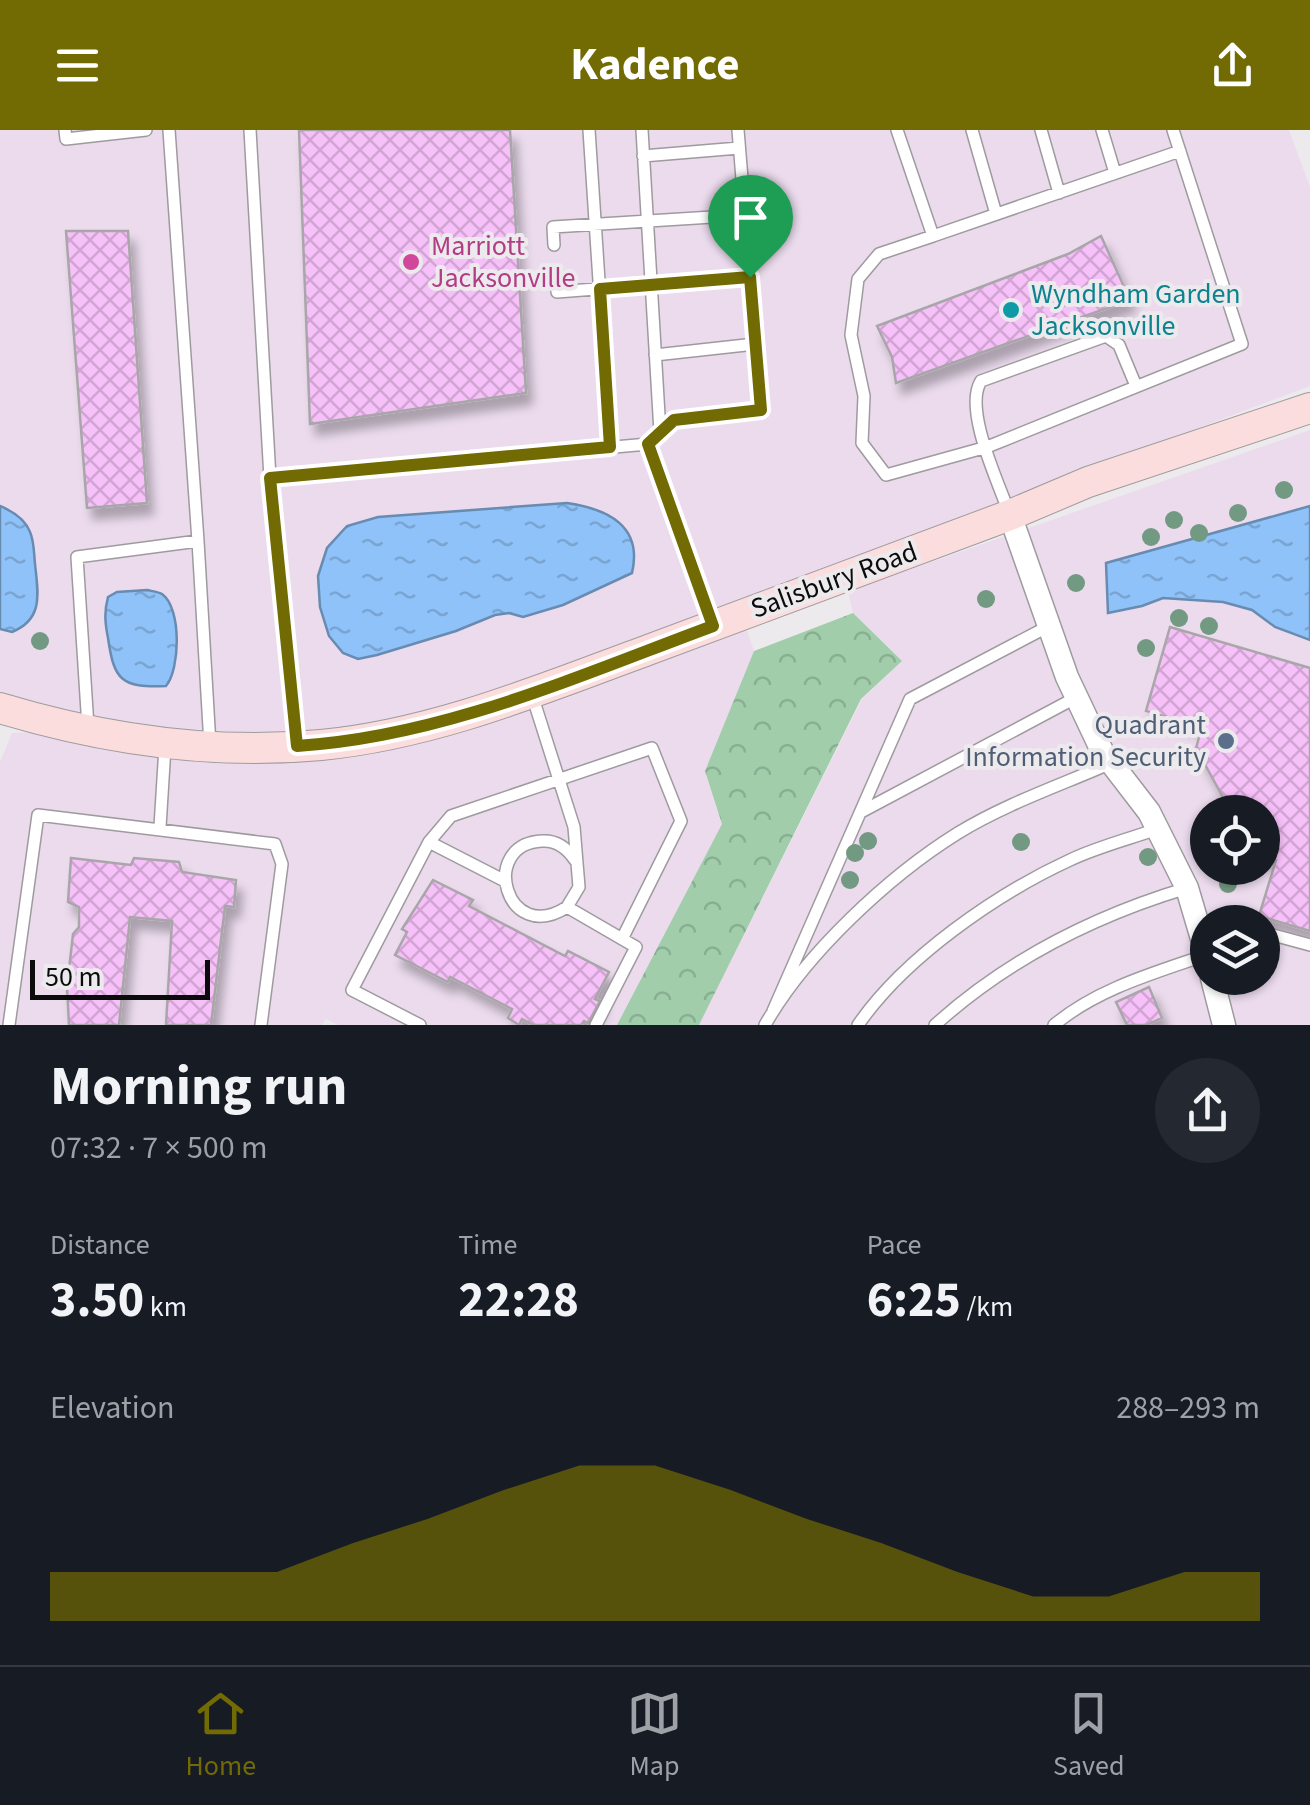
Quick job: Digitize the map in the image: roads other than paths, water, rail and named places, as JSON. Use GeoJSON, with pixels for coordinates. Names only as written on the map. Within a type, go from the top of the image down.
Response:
{"type":"FeatureCollection","features":[{"type":"Feature","properties":{"kind":"street","name":"Salisbury Road"},"geometry":{"type":"LineString","coordinates":[[0,708],[88,732],[166,742],[297,746],[382,736],[489,709],[1010,515],[1088,482],[1310,408]]}},
{"type":"Feature","properties":{"kind":"street"},"geometry":{"type":"LineString","coordinates":[[1010,515],[1077,697],[1111,763],[1148,812],[1193,905]]}},
{"type":"Feature","properties":{"kind":"street"},"geometry":{"type":"LineString","coordinates":[[1214,995],[1217,1023]]}},
{"type":"Feature","properties":{"kind":"lane"},"geometry":{"type":"LineString","coordinates":[[65,130],[66,138],[146,130]]}},
{"type":"Feature","properties":{"kind":"lane"},"geometry":{"type":"LineString","coordinates":[[169,130],[210,745]]}},
{"type":"Feature","properties":{"kind":"lane"},"geometry":{"type":"LineString","coordinates":[[250,130],[270,478],[297,746]]}},
{"type":"Feature","properties":{"kind":"lane"},"geometry":{"type":"LineString","coordinates":[[589,130],[610,447]]}},
{"type":"Feature","properties":{"kind":"lane"},"geometry":{"type":"LineString","coordinates":[[642,130],[660,432]]}},
{"type":"Feature","properties":{"kind":"lane"},"geometry":{"type":"LineString","coordinates":[[270,478],[648,444],[674,420],[761,410],[738,130]]}},
{"type":"Feature","properties":{"kind":"lane"},"geometry":{"type":"LineString","coordinates":[[897,130],[933,236]]}},
{"type":"Feature","properties":{"kind":"lane"},"geometry":{"type":"LineString","coordinates":[[972,130],[996,214]]}},
{"type":"Feature","properties":{"kind":"lane"},"geometry":{"type":"LineString","coordinates":[[1041,130],[1059,192]]}},
{"type":"Feature","properties":{"kind":"lane"},"geometry":{"type":"LineString","coordinates":[[1102,130],[1116,173]]}},
{"type":"Feature","properties":{"kind":"lane"},"geometry":{"type":"LineString","coordinates":[[1173,130],[1180,151],[1242,344],[986,447],[886,475],[862,443],[864,396],[851,334],[858,278],[879,254],[1180,151]]}},
{"type":"Feature","properties":{"kind":"lane"},"geometry":{"type":"LineString","coordinates":[[643,156],[739,148]]}},
{"type":"Feature","properties":{"kind":"lane"},"geometry":{"type":"LineString","coordinates":[[554,244],[553,227],[744,215]]}},
{"type":"Feature","properties":{"kind":"lane"},"geometry":{"type":"LineString","coordinates":[[557,282],[557,292],[750,277]]}},
{"type":"Feature","properties":{"kind":"lane"},"geometry":{"type":"LineString","coordinates":[[1010,515],[978,422],[974,395],[981,381],[1106,336],[1120,345],[1136,386]]}},
{"type":"Feature","properties":{"kind":"lane"},"geometry":{"type":"LineString","coordinates":[[655,355],[756,344]]}},
{"type":"Feature","properties":{"kind":"lane"},"geometry":{"type":"LineString","coordinates":[[648,444],[713,626]]}},
{"type":"Feature","properties":{"kind":"lane"},"geometry":{"type":"LineString","coordinates":[[88,732],[77,557],[198,540]]}},
{"type":"Feature","properties":{"kind":"lane"},"geometry":{"type":"LineString","coordinates":[[765,1025],[910,699],[1049,626]]}},
{"type":"Feature","properties":{"kind":"lane"},"geometry":{"type":"LineString","coordinates":[[532,693],[574,828],[579,888],[568,907],[548,916],[525,912],[510,898],[505,882],[510,860],[526,844],[556,843],[576,862]]}},
{"type":"Feature","properties":{"kind":"lane"},"geometry":{"type":"LineString","coordinates":[[860,812],[1077,697]]}},
{"type":"Feature","properties":{"kind":"lane"},"geometry":{"type":"LineString","coordinates":[[160,828],[166,742]]}},
{"type":"Feature","properties":{"kind":"lane"},"geometry":{"type":"LineString","coordinates":[[420,1025],[352,990],[429,842],[451,816],[652,748],[681,820],[622,939]]}},
{"type":"Feature","properties":{"kind":"lane"},"geometry":{"type":"LineString","coordinates":[[773,1011],[837,933],[897,876],[961,831],[1111,763]]}},
{"type":"Feature","properties":{"kind":"lane"},"geometry":{"type":"LineString","coordinates":[[9,1025],[38,815],[275,844],[282,864],[260,1025]]}},
{"type":"Feature","properties":{"kind":"lane"},"geometry":{"type":"LineString","coordinates":[[858,1025],[925,953],[996,902],[1070,860],[1158,830]]}},
{"type":"Feature","properties":{"kind":"lane"},"geometry":{"type":"LineString","coordinates":[[429,842],[505,882]]}},
{"type":"Feature","properties":{"kind":"lane"},"geometry":{"type":"LineString","coordinates":[[935,1025],[995,978],[1054,942],[1122,908],[1186,888]]}},
{"type":"Feature","properties":{"kind":"lane"},"geometry":{"type":"LineString","coordinates":[[568,907],[636,947],[596,1025]]}},
{"type":"Feature","properties":{"kind":"lane"},"geometry":{"type":"LineString","coordinates":[[1280,937],[1310,946]]}},
{"type":"Feature","properties":{"kind":"lane"},"geometry":{"type":"LineString","coordinates":[[1054,1025],[1074,1008],[1136,979],[1190,962]]}},
{"type":"Feature","properties":{"kind":"water"},"geometry":{"type":"Polygon","coordinates":[[[567,503],[596,510],[619,523],[632,543],[632,573],[563,605],[523,617],[495,615],[456,631],[358,659],[343,653],[329,636],[320,607],[318,576],[327,548],[347,526],[378,517],[567,503]]]}},
{"type":"Feature","properties":{"kind":"water"},"geometry":{"type":"Polygon","coordinates":[[[0,506],[25,523],[34,547],[37,604],[30,620],[12,632],[0,629],[0,506]]]}},
{"type":"Feature","properties":{"kind":"water"},"geometry":{"type":"Polygon","coordinates":[[[1310,506],[1310,640],[1275,627],[1252,610],[1223,602],[1163,598],[1108,613],[1106,563],[1310,506]]]}},
{"type":"Feature","properties":{"kind":"water"},"geometry":{"type":"Polygon","coordinates":[[[147,590],[162,594],[168,601],[176,625],[174,667],[166,686],[129,683],[117,672],[110,652],[105,618],[108,597],[117,592],[147,590]]]}},
{"type":"Feature","properties":{"kind":"place","name":"Marriott Jacksonville"},"geometry":{"type":"Point","coordinates":[411,262]}},
{"type":"Feature","properties":{"kind":"place","name":"Wyndham Garden Jacksonville"},"geometry":{"type":"Point","coordinates":[1011,310]}},
{"type":"Feature","properties":{"kind":"place","name":"Quadrant Information Security"},"geometry":{"type":"Point","coordinates":[1226,741]}}]}
